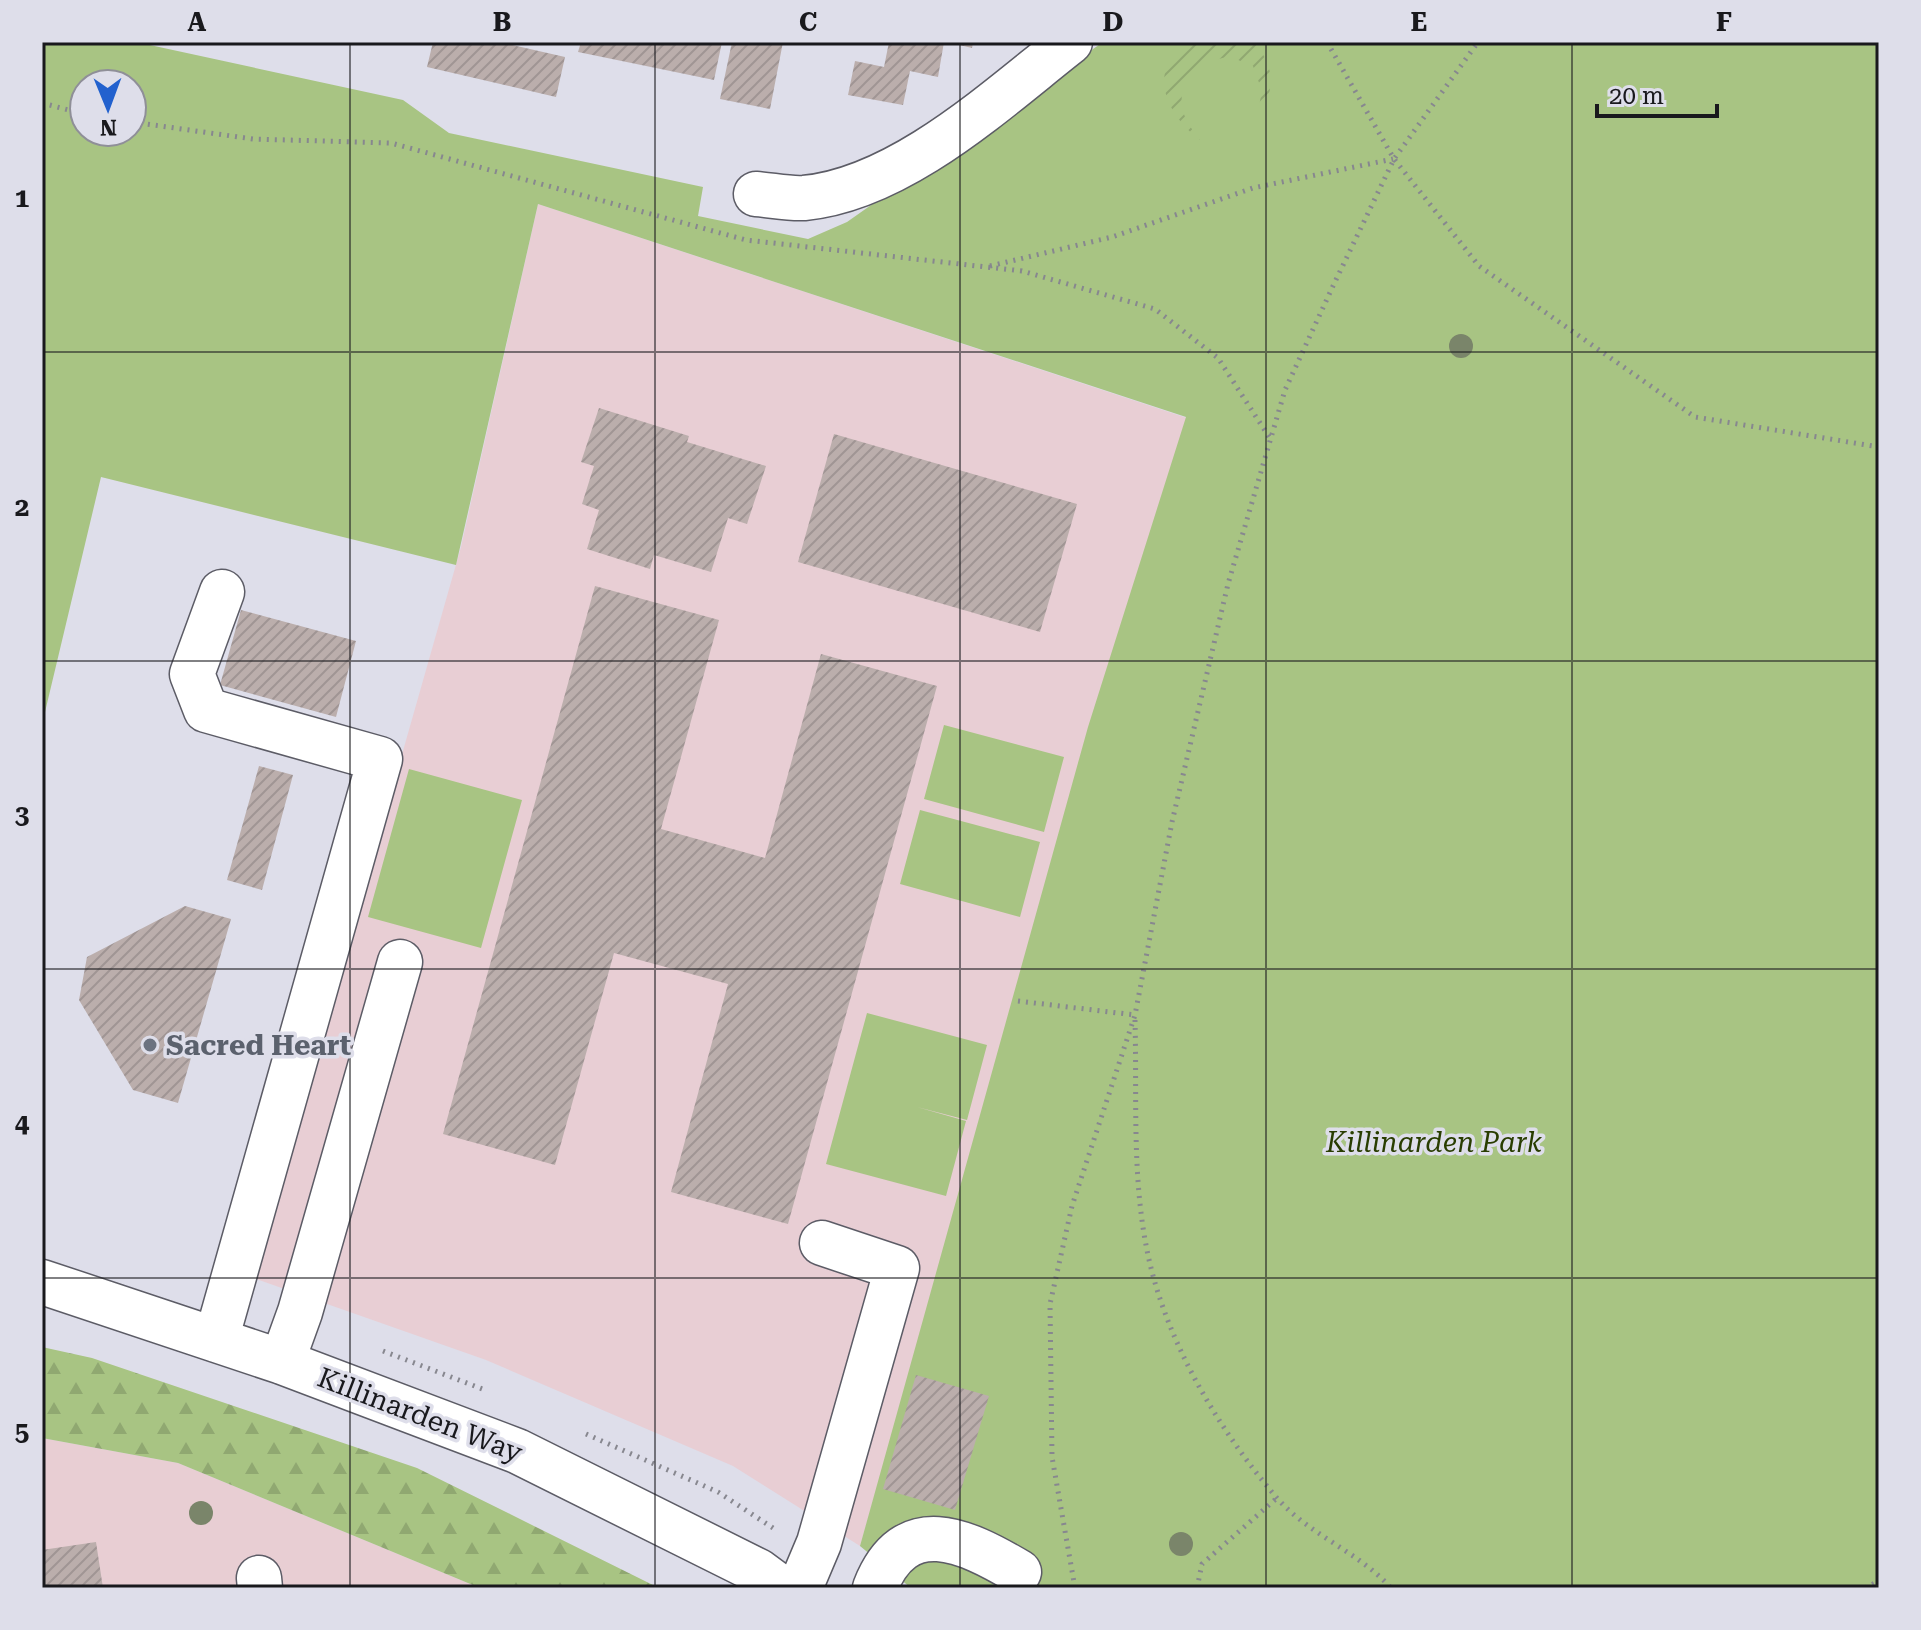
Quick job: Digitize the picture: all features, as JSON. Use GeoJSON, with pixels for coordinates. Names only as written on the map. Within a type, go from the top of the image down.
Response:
{"type":"FeatureCollection","features":[{"type":"Feature","properties":{"kind":"street"},"geometry":{"type":"LineString","coordinates":[[756,194],[805,198],[869,180],[932,149],[1070,42]]}},
{"type":"Feature","properties":{"kind":"street"},"geometry":{"type":"LineString","coordinates":[[216,1340],[380,759],[206,710],[192,674],[222,592]]}},
{"type":"Feature","properties":{"kind":"street"},"geometry":{"type":"LineString","coordinates":[[282,1362],[300,1312],[400,962]]}},
{"type":"Feature","properties":{"kind":"street"},"geometry":{"type":"LineString","coordinates":[[800,1588],[819,1543],[897,1268],[822,1243]]}},
{"type":"Feature","properties":{"kind":"street","name":"Killinarden Way"},"geometry":{"type":"LineString","coordinates":[[42,1282],[282,1362],[517,1451],[758,1571],[781,1588]]}},
{"type":"Feature","properties":{"kind":"street"},"geometry":{"type":"LineString","coordinates":[[875,1588],[896,1550],[916,1541],[956,1540],[1019,1572]]}},
{"type":"Feature","properties":{"kind":"path"},"geometry":{"type":"LineString","coordinates":[[1327,42],[1394,159],[1479,266],[1695,417],[1879,447]]}},
{"type":"Feature","properties":{"kind":"path"},"geometry":{"type":"LineString","coordinates":[[1075,1588],[1052,1457],[1050,1304],[1072,1206],[1135,1015],[1172,822],[1224,599],[1285,390],[1394,159],[1478,42]]}},
{"type":"Feature","properties":{"kind":"path"},"geometry":{"type":"LineString","coordinates":[[42,106],[68,110]]}},
{"type":"Feature","properties":{"kind":"path"},"geometry":{"type":"LineString","coordinates":[[148,124],[253,139],[391,143],[746,240],[1022,271],[1155,309],[1218,358],[1272,441]]}},
{"type":"Feature","properties":{"kind":"path"},"geometry":{"type":"LineString","coordinates":[[986,267],[1112,237],[1253,188],[1394,159]]}},
{"type":"Feature","properties":{"kind":"path"},"geometry":{"type":"LineString","coordinates":[[1018,1001],[1135,1015]]}},
{"type":"Feature","properties":{"kind":"path"},"geometry":{"type":"LineString","coordinates":[[1135,1015],[1139,1176],[1146,1246],[1175,1336],[1222,1426],[1277,1498],[1305,1526],[1391,1588]]}},
{"type":"Feature","properties":{"kind":"path"},"geometry":{"type":"LineString","coordinates":[[1197,1588],[1202,1564],[1277,1498]]}},
{"type":"Feature","properties":{"kind":"path"},"geometry":{"type":"LineString","coordinates":[[1865,1588],[1879,1581]]}},
{"type":"Feature","properties":{"kind":"shaded area"},"geometry":{"type":"Polygon","coordinates":[[[538,204],[1187,418],[860,1546],[733,1466],[486,1360],[253,1278],[461,547],[538,204]]]}},
{"type":"Feature","properties":{"kind":"shaded area"},"geometry":{"type":"Polygon","coordinates":[[[42,1438],[178,1463],[480,1588],[42,1588],[42,1438]]]}},
{"type":"Feature","properties":{"kind":"green space","name":"Killinarden Park"},"geometry":{"type":"Polygon","coordinates":[[[42,42],[136,42],[403,100],[449,133],[703,187],[698,216],[808,239],[847,222],[1103,42],[1879,42],[1879,1588],[911,1588],[860,1546],[1088,727],[1186,417],[538,204],[456,565],[101,477],[45,712],[42,712],[42,42]]]}},
{"type":"Feature","properties":{"kind":"green space"},"geometry":{"type":"Polygon","coordinates":[[[1186,42],[1253,42],[1261,51],[1271,80],[1267,101],[1256,121],[1262,91],[1253,66],[1225,57],[1203,67],[1185,86],[1183,112],[1200,140],[1188,130],[1171,106],[1164,80],[1167,66],[1186,42]]]}},
{"type":"Feature","properties":{"kind":"green space"},"geometry":{"type":"Polygon","coordinates":[[[944,725],[1064,757],[1044,832],[924,799],[944,725]]]}},
{"type":"Feature","properties":{"kind":"green space"},"geometry":{"type":"Polygon","coordinates":[[[409,769],[522,800],[481,948],[368,917],[409,769]]]}},
{"type":"Feature","properties":{"kind":"green space"},"geometry":{"type":"Polygon","coordinates":[[[920,810],[1040,842],[1020,917],[900,884],[920,810]]]}},
{"type":"Feature","properties":{"kind":"green space"},"geometry":{"type":"Polygon","coordinates":[[[867,1013],[987,1045],[967,1120],[917,1107],[966,1121],[946,1196],[826,1164],[867,1013]]]}},
{"type":"Feature","properties":{"kind":"green space"},"geometry":{"type":"Polygon","coordinates":[[[42,1347],[92,1358],[417,1468],[659,1588],[480,1588],[178,1463],[42,1438],[42,1347]]]}},
{"type":"Feature","properties":{"kind":"building"},"geometry":{"type":"Polygon","coordinates":[[[433,42],[499,42],[565,57],[556,97],[427,67],[433,42]]]}},
{"type":"Feature","properties":{"kind":"building"},"geometry":{"type":"Polygon","coordinates":[[[581,42],[722,42],[714,80],[578,52],[581,42]]]}},
{"type":"Feature","properties":{"kind":"building"},"geometry":{"type":"Polygon","coordinates":[[[732,42],[783,42],[770,109],[720,99],[732,42]]]}},
{"type":"Feature","properties":{"kind":"building"},"geometry":{"type":"Polygon","coordinates":[[[889,42],[944,42],[938,77],[910,71],[903,105],[848,95],[855,61],[884,67],[889,42]]]}},
{"type":"Feature","properties":{"kind":"building"},"geometry":{"type":"Polygon","coordinates":[[[947,42],[973,42],[972,48],[947,42]]]}},
{"type":"Feature","properties":{"kind":"building"},"geometry":{"type":"Polygon","coordinates":[[[599,408],[689,436],[687,442],[766,466],[747,524],[728,518],[711,572],[654,555],[650,569],[587,549],[599,510],[582,504],[594,466],[581,462],[599,408]]]}},
{"type":"Feature","properties":{"kind":"building"},"geometry":{"type":"Polygon","coordinates":[[[834,434],[1077,504],[1040,632],[798,562],[834,434]]]}},
{"type":"Feature","properties":{"kind":"building"},"geometry":{"type":"Polygon","coordinates":[[[595,586],[719,620],[661,829],[765,858],[821,654],[937,686],[788,1224],[671,1192],[728,984],[614,953],[555,1165],[443,1134],[595,586]]]}},
{"type":"Feature","properties":{"kind":"building"},"geometry":{"type":"Polygon","coordinates":[[[241,610],[356,641],[336,717],[220,685],[241,610]]]}},
{"type":"Feature","properties":{"kind":"building"},"geometry":{"type":"Polygon","coordinates":[[[259,766],[293,775],[262,890],[227,880],[259,766]]]}},
{"type":"Feature","properties":{"kind":"building","name":"Sacred Heart"},"geometry":{"type":"Polygon","coordinates":[[[185,906],[231,919],[178,1103],[133,1090],[79,1000],[87,957],[185,906]]]}},
{"type":"Feature","properties":{"kind":"building"},"geometry":{"type":"Polygon","coordinates":[[[916,1375],[989,1396],[955,1510],[883,1489],[916,1375]]]}},
{"type":"Feature","properties":{"kind":"building"},"geometry":{"type":"Polygon","coordinates":[[[96,1542],[103,1588],[42,1588],[42,1550],[96,1542]]]}},
{"type":"Feature","properties":{"kind":"place","name":"Sacred Heart"},"geometry":{"type":"Point","coordinates":[150,1045]}}]}
